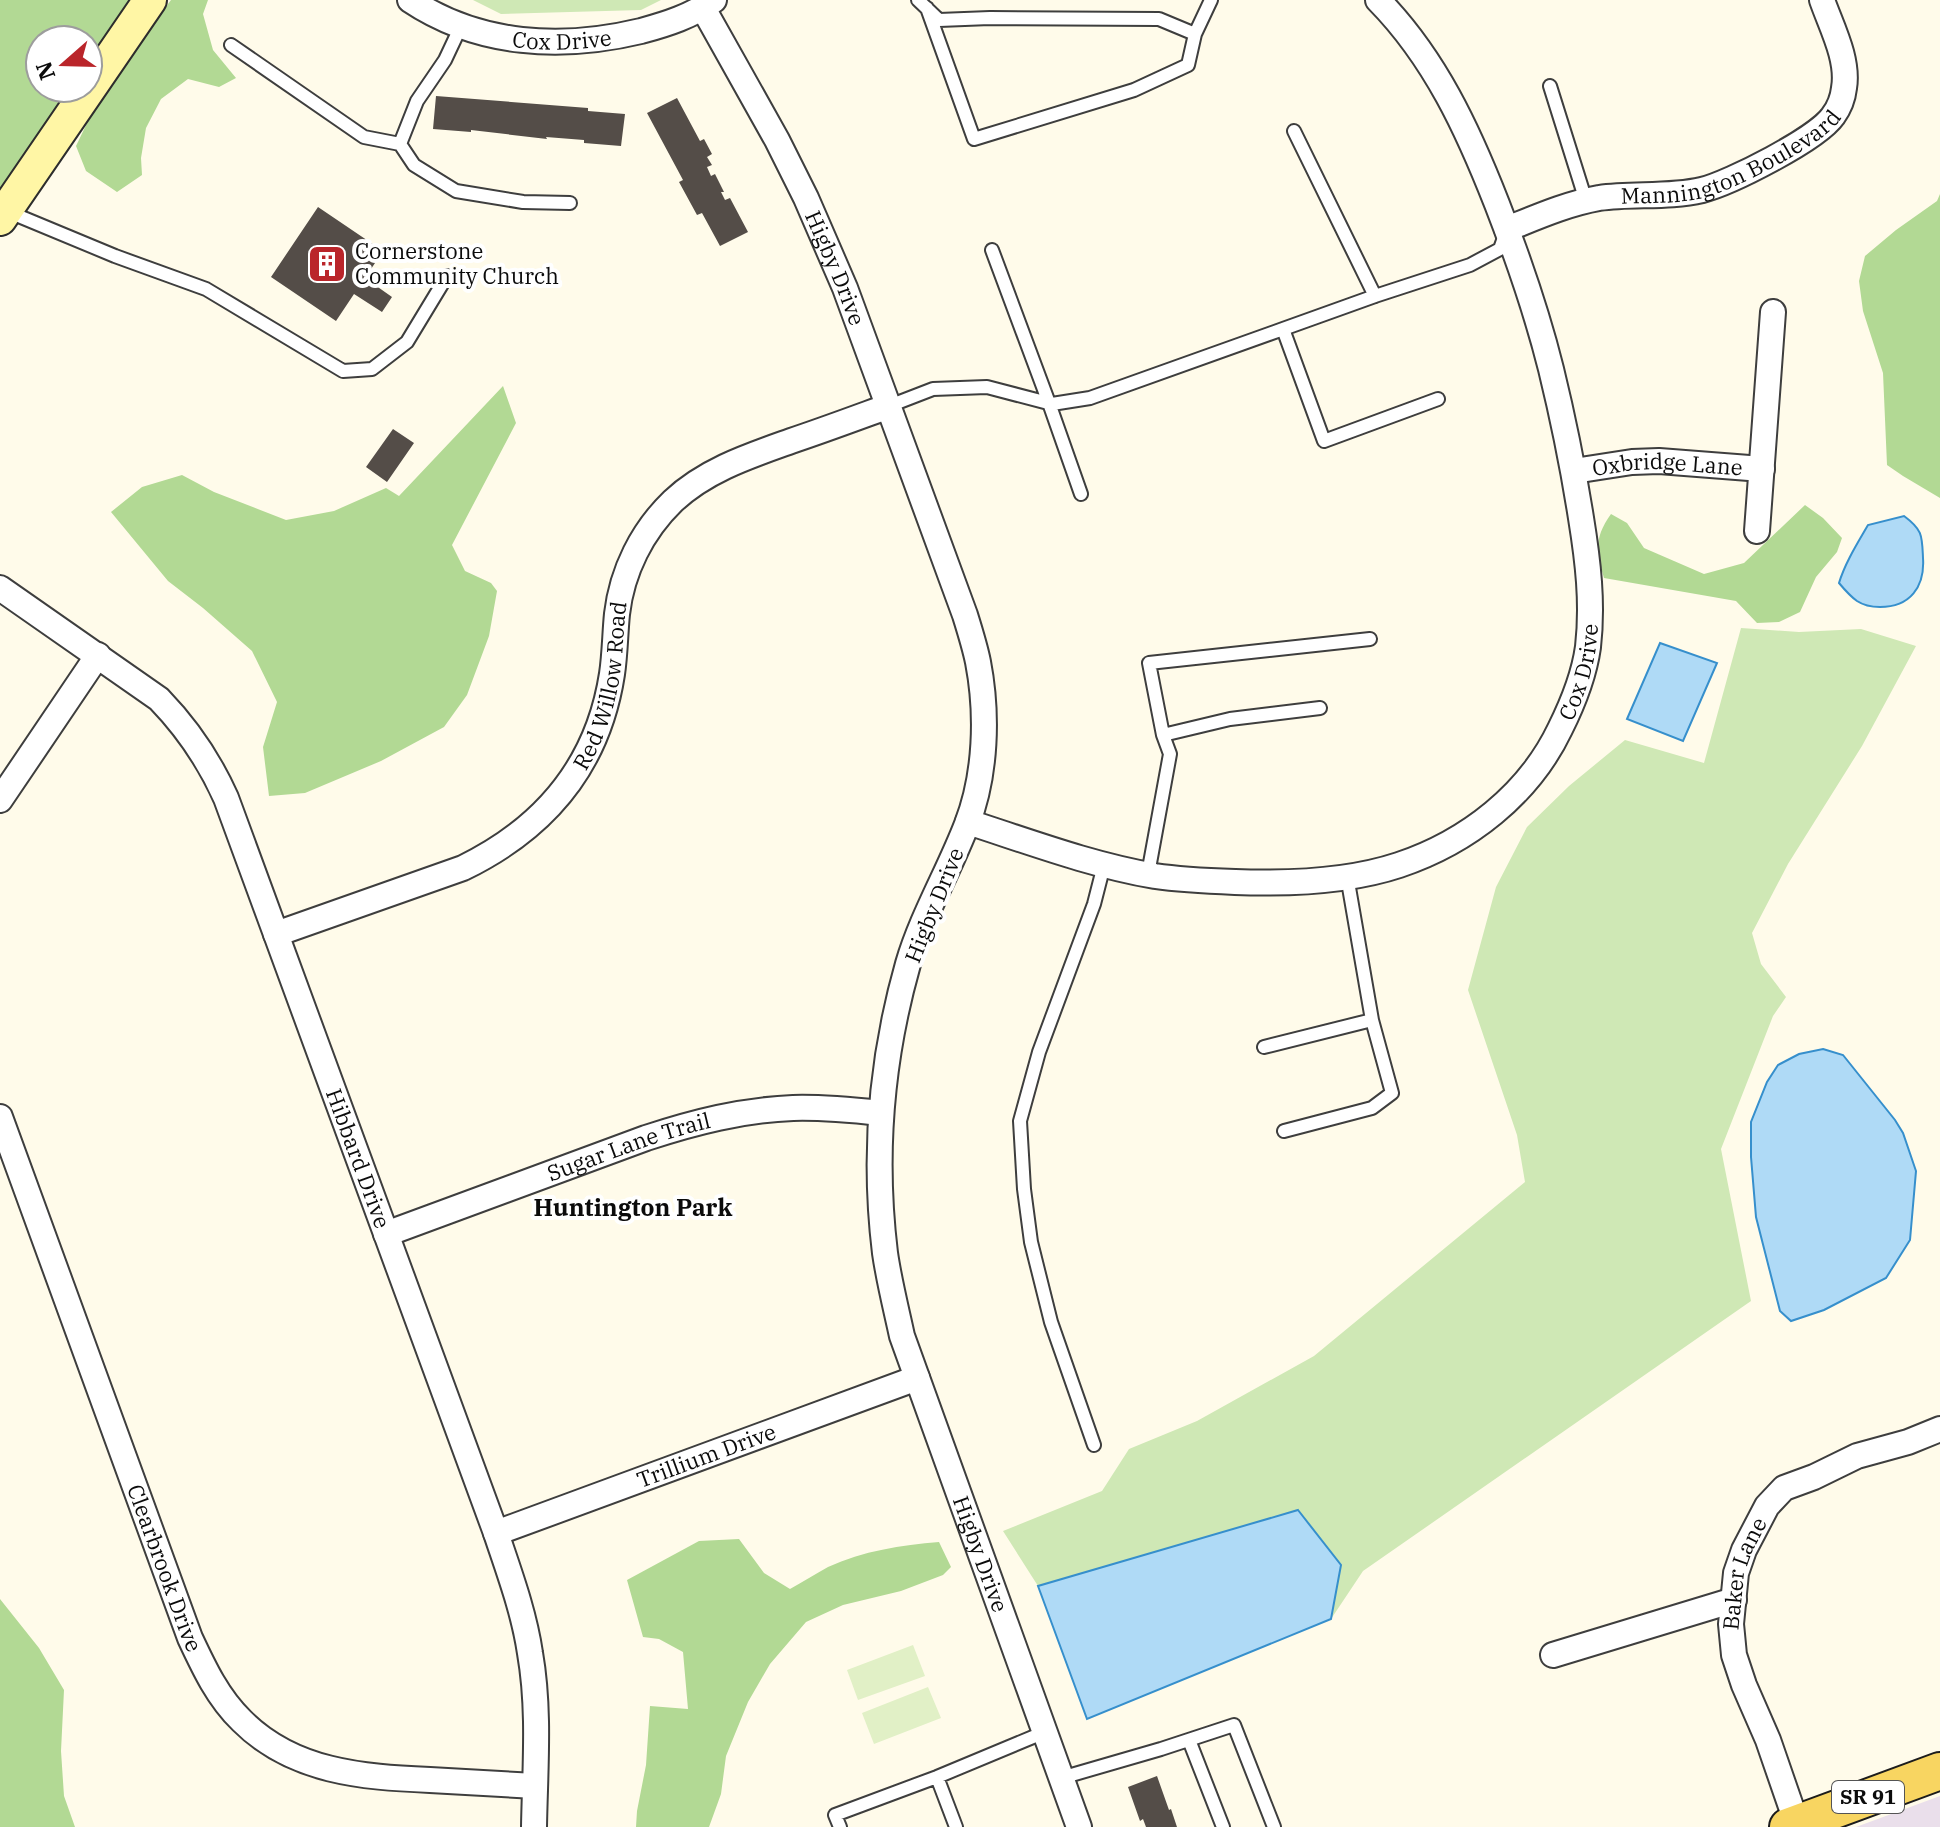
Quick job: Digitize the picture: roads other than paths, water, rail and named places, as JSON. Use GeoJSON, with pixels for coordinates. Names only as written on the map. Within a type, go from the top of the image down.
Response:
{"type":"FeatureCollection","features":[{"type":"Feature","properties":{"kind":"main road"},"geometry":{"type":"LineString","coordinates":[[3,215],[150,0]]}},
{"type":"Feature","properties":{"kind":"main road","name":"SR 91"},"geometry":{"type":"LineString","coordinates":[[1794,1826],[1940,1771]]}},
{"type":"Feature","properties":{"kind":"street","name":"Cox Drive"},"geometry":{"type":"LineString","coordinates":[[410,0],[461,26],[509,39],[572,43],[620,36],[663,25],[708,4]]}},
{"type":"Feature","properties":{"kind":"street","name":"Mannington Boulevard"},"geometry":{"type":"LineString","coordinates":[[1507,229],[1586,201],[1702,190],[1729,181],[1760,165],[1820,128],[1832,118],[1840,103],[1845,80],[1841,57],[1822,0]]}},
{"type":"Feature","properties":{"kind":"street","name":"Cox Drive"},"geometry":{"type":"LineString","coordinates":[[968,822],[1104,865],[1148,874],[1258,883],[1347,876],[1400,865],[1438,849],[1473,829],[1530,778],[1553,744],[1572,704],[1584,668],[1590,609],[1588,565],[1574,471],[1547,351],[1524,275],[1483,168],[1445,88],[1386,3]]}},
{"type":"Feature","properties":{"kind":"street","name":"Higby Drive"},"geometry":{"type":"LineString","coordinates":[[708,4],[806,198],[845,288],[965,615],[978,663],[983,707],[983,744],[978,783],[968,822],[909,961],[892,1031],[881,1113],[879,1197],[885,1255],[902,1336],[1079,1827]]}},
{"type":"Feature","properties":{"kind":"street","name":"Oxbridge Lane"},"geometry":{"type":"LineString","coordinates":[[1757,531],[1773,312]]}},
{"type":"Feature","properties":{"kind":"street","name":"Red Willow Road"},"geometry":{"type":"LineString","coordinates":[[276,934],[463,868],[505,846],[536,821],[576,775],[600,727],[612,676],[622,587],[641,542],[662,513],[691,486],[741,459],[889,406]]}},
{"type":"Feature","properties":{"kind":"street","name":"Oxbridge Lane"},"geometry":{"type":"LineString","coordinates":[[1574,471],[1659,461],[1762,469]]}},
{"type":"Feature","properties":{"kind":"street","name":"Hibbard Drive"},"geometry":{"type":"LineString","coordinates":[[0,588],[159,699],[198,744],[226,798],[515,1591],[530,1652],[536,1725],[534,1827]]}},
{"type":"Feature","properties":{"kind":"street"},"geometry":{"type":"LineString","coordinates":[[0,800],[98,655]]}},
{"type":"Feature","properties":{"kind":"street","name":"Sugar Lane Trail"},"geometry":{"type":"LineString","coordinates":[[386,1234],[690,1124],[729,1115],[795,1108],[881,1113]]}},
{"type":"Feature","properties":{"kind":"street","name":"Clearbrook Drive"},"geometry":{"type":"LineString","coordinates":[[0,1117],[190,1638],[204,1669],[222,1697],[242,1721],[266,1742],[322,1768],[372,1778],[535,1786]]}},
{"type":"Feature","properties":{"kind":"street","name":"Trillium Drive"},"geometry":{"type":"LineString","coordinates":[[496,1533],[917,1378]]}},
{"type":"Feature","properties":{"kind":"street","name":"Baker Lane"},"geometry":{"type":"LineString","coordinates":[[1794,1826],[1768,1740],[1734,1655],[1731,1624],[1736,1573],[1744,1550],[1767,1506],[1784,1488],[1857,1456],[1908,1442],[1940,1429]]}},
{"type":"Feature","properties":{"kind":"street"},"geometry":{"type":"LineString","coordinates":[[1553,1655],[1734,1600]]}},
{"type":"Feature","properties":{"kind":"lane"},"geometry":{"type":"LineString","coordinates":[[922,4],[974,139],[1134,90],[1188,65],[1195,34],[1211,0]]}},
{"type":"Feature","properties":{"kind":"lane"},"geometry":{"type":"LineString","coordinates":[[922,4],[939,20],[1159,19],[1195,34]]}},
{"type":"Feature","properties":{"kind":"lane"},"geometry":{"type":"LineString","coordinates":[[400,144],[417,101],[445,60],[461,26]]}},
{"type":"Feature","properties":{"kind":"lane"},"geometry":{"type":"LineString","coordinates":[[231,45],[364,137],[400,144],[414,165],[456,191],[523,202],[570,203]]}},
{"type":"Feature","properties":{"kind":"lane"},"geometry":{"type":"LineString","coordinates":[[1550,86],[1586,201]]}},
{"type":"Feature","properties":{"kind":"lane"},"geometry":{"type":"LineString","coordinates":[[1294,131],[1375,296]]}},
{"type":"Feature","properties":{"kind":"lane"},"geometry":{"type":"LineString","coordinates":[[3,215],[206,289],[343,371],[372,369],[407,342],[447,276]]}},
{"type":"Feature","properties":{"kind":"lane"},"geometry":{"type":"LineString","coordinates":[[889,406],[933,389],[987,387],[1049,403],[1090,398],[1470,265],[1500,249],[1507,229]]}},
{"type":"Feature","properties":{"kind":"lane"},"geometry":{"type":"LineString","coordinates":[[992,250],[1081,494]]}},
{"type":"Feature","properties":{"kind":"lane"},"geometry":{"type":"LineString","coordinates":[[1283,329],[1324,441],[1438,399]]}},
{"type":"Feature","properties":{"kind":"lane"},"geometry":{"type":"LineString","coordinates":[[1148,874],[1170,754],[1163,735],[1149,663],[1370,639]]}},
{"type":"Feature","properties":{"kind":"lane"},"geometry":{"type":"LineString","coordinates":[[1163,735],[1230,719],[1320,708]]}},
{"type":"Feature","properties":{"kind":"lane"},"geometry":{"type":"LineString","coordinates":[[1094,1445],[1051,1322],[1031,1242],[1020,1121],[1039,1052],[1094,904],[1104,865]]}},
{"type":"Feature","properties":{"kind":"lane"},"geometry":{"type":"LineString","coordinates":[[1284,1131],[1372,1108],[1392,1093],[1372,1020],[1347,876]]}},
{"type":"Feature","properties":{"kind":"lane"},"geometry":{"type":"LineString","coordinates":[[1264,1047],[1372,1020]]}},
{"type":"Feature","properties":{"kind":"lane"},"geometry":{"type":"LineString","coordinates":[[1061,1778],[1234,1725],[1274,1827]]}},
{"type":"Feature","properties":{"kind":"lane"},"geometry":{"type":"LineString","coordinates":[[840,1827],[835,1815],[1045,1732]]}},
{"type":"Feature","properties":{"kind":"lane"},"geometry":{"type":"LineString","coordinates":[[1189,1740],[1223,1827]]}},
{"type":"Feature","properties":{"kind":"lane"},"geometry":{"type":"LineString","coordinates":[[937,1777],[956,1827]]}},
{"type":"Feature","properties":{"kind":"water"},"geometry":{"type":"Polygon","coordinates":[[[1904,516],[1915,525],[1922,539],[1923,568],[1918,586],[1900,603],[1874,607],[1865,605],[1839,583],[1845,568],[1868,525],[1904,516]]]}},
{"type":"Feature","properties":{"kind":"water"},"geometry":{"type":"Polygon","coordinates":[[[1660,643],[1717,663],[1683,741],[1627,719],[1660,643]]]}},
{"type":"Feature","properties":{"kind":"water"},"geometry":{"type":"Polygon","coordinates":[[[1823,1049],[1843,1055],[1903,1133],[1916,1171],[1910,1240],[1886,1278],[1824,1310],[1791,1321],[1780,1311],[1756,1217],[1751,1122],[1767,1082],[1778,1065],[1799,1054],[1823,1049]]]}},
{"type":"Feature","properties":{"kind":"water"},"geometry":{"type":"Polygon","coordinates":[[[1298,1510],[1341,1565],[1331,1619],[1087,1719],[1038,1586],[1298,1510]]]}},
{"type":"Feature","properties":{"kind":"place","name":"Cornerstone Community Church"},"geometry":{"type":"Point","coordinates":[327,264]}},
{"type":"Feature","properties":{"kind":"district","name":"Huntington Park"},"geometry":{"type":"Point","coordinates":[633,1208]}}]}
